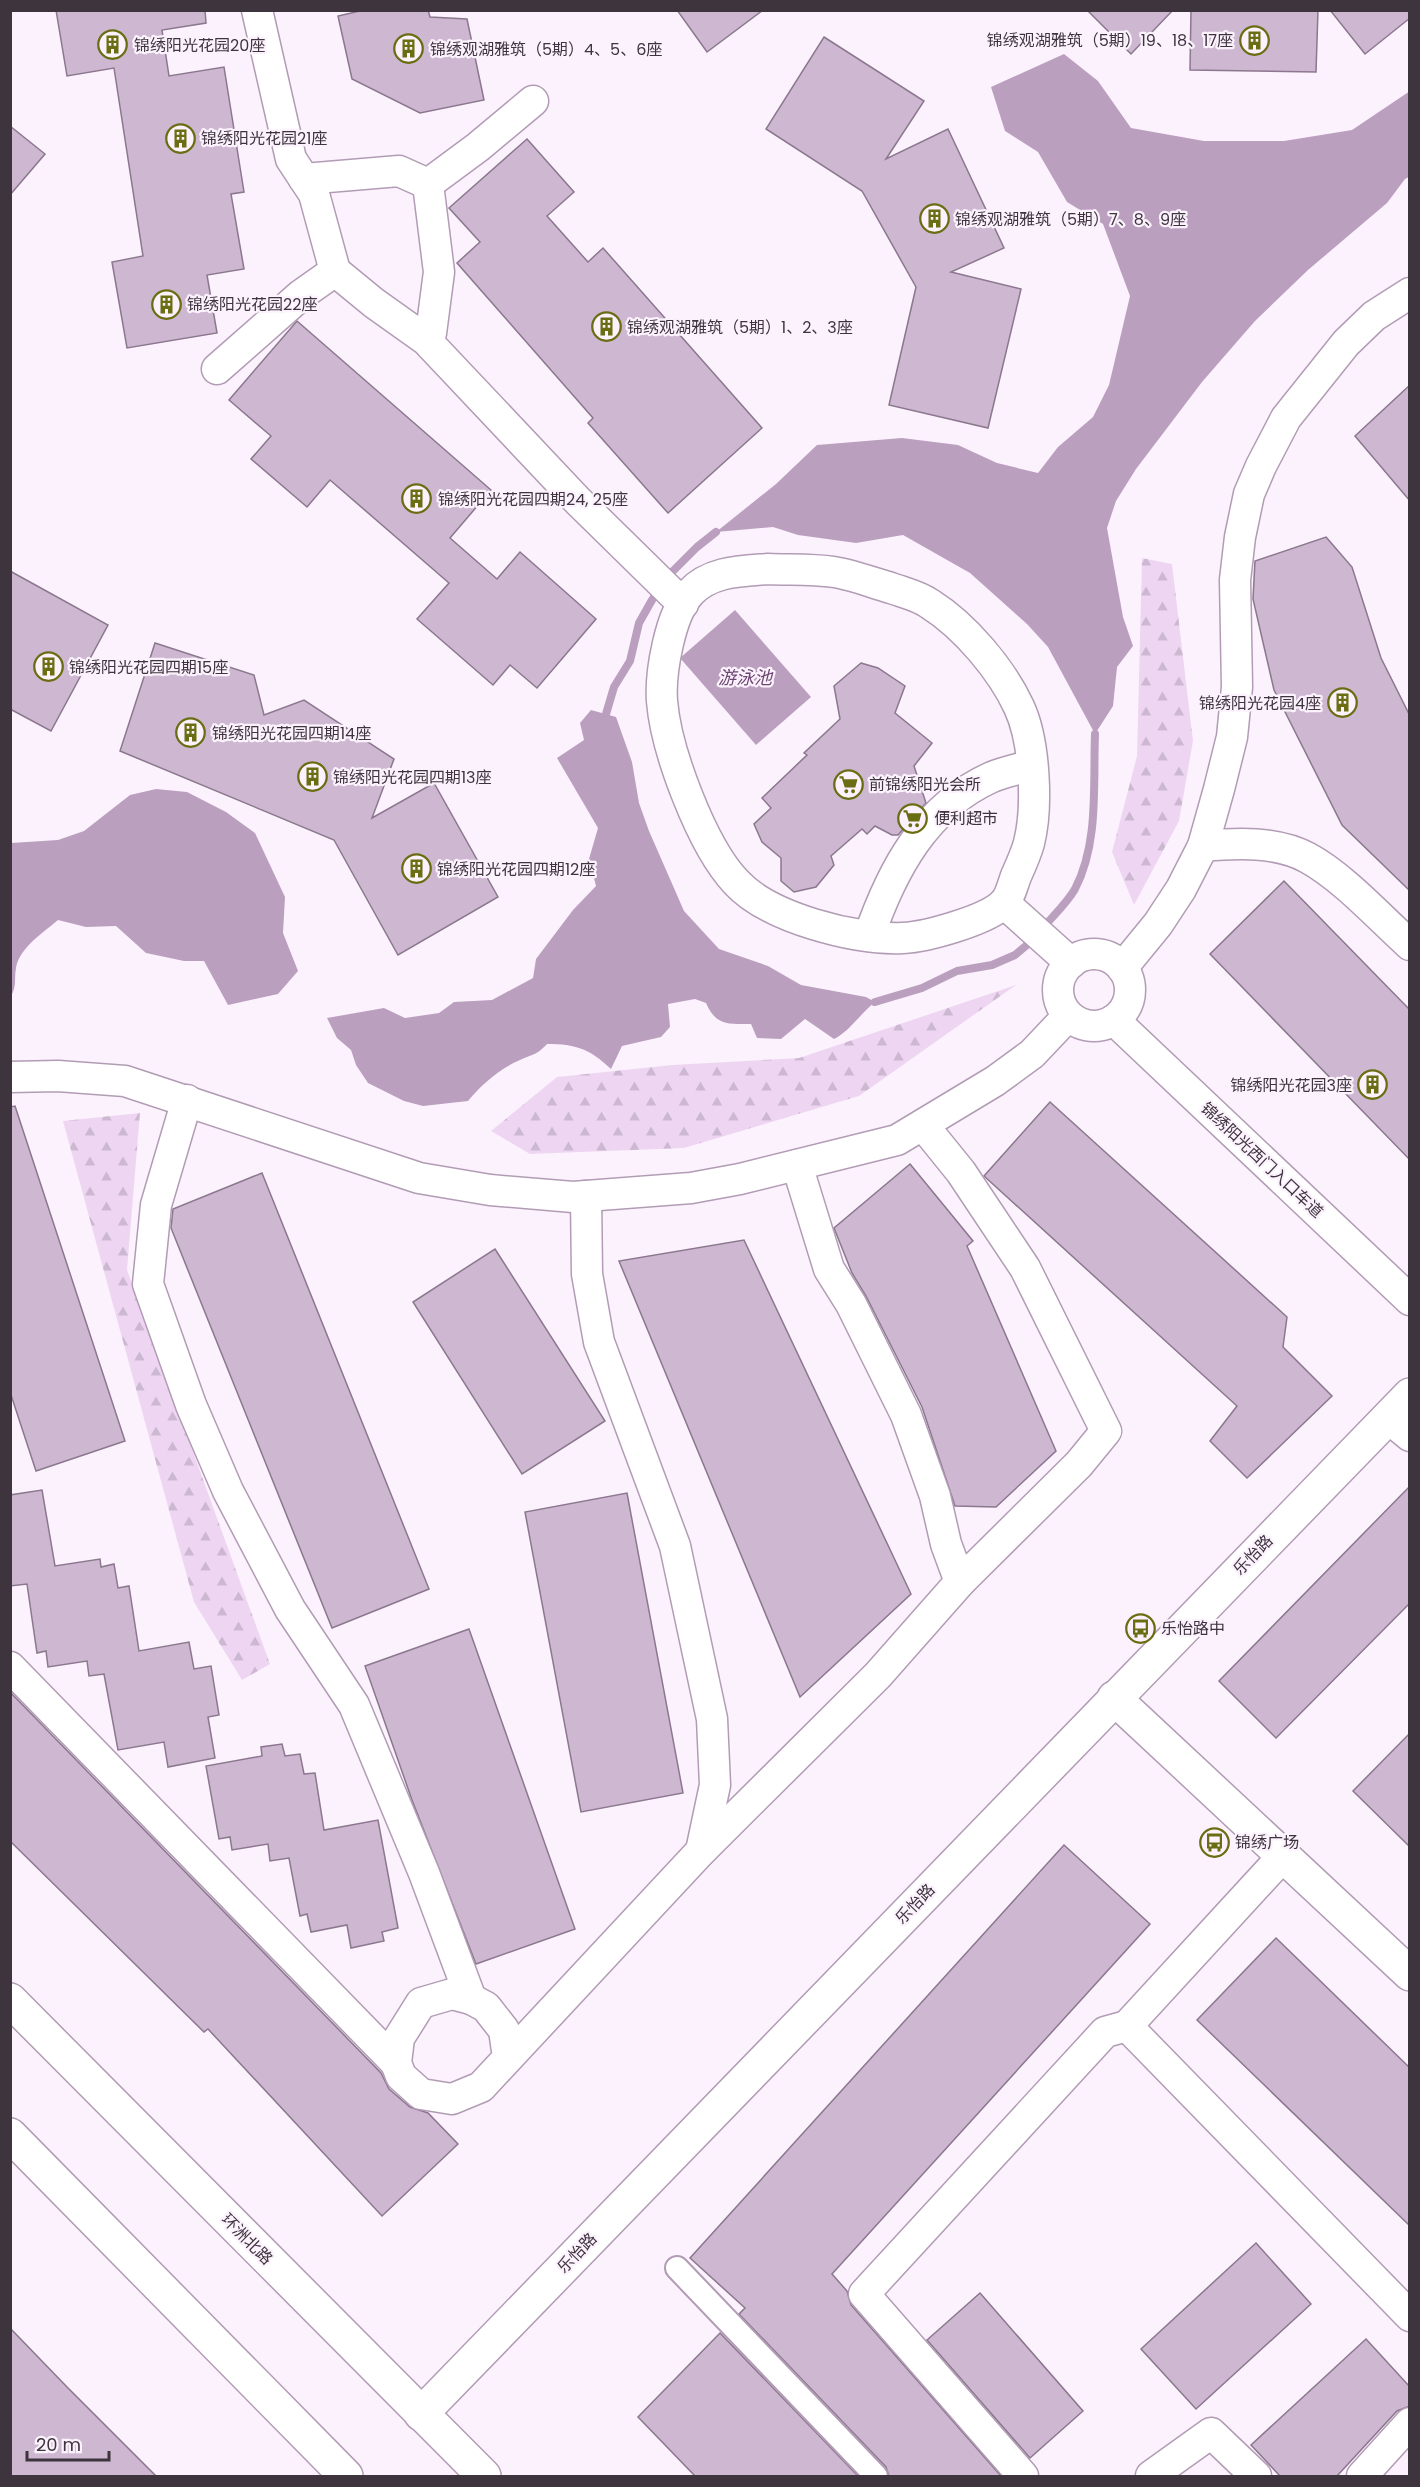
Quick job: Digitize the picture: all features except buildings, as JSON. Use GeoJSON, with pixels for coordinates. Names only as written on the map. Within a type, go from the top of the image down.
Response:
{"type":"FeatureCollection","features":[{"type":"Feature","properties":{"kind":"street"},"geometry":{"type":"LineString","coordinates":[[257,10],[291,159],[314,194],[335,271],[374,303],[426,340],[578,501],[683,604]]}},
{"type":"Feature","properties":{"kind":"street"},"geometry":{"type":"LineString","coordinates":[[428,184],[478,147],[533,101]]}},
{"type":"Feature","properties":{"kind":"street"},"geometry":{"type":"LineString","coordinates":[[304,179],[399,171],[428,184]]}},
{"type":"Feature","properties":{"kind":"street"},"geometry":{"type":"LineString","coordinates":[[428,184],[439,272],[431,333]]}},
{"type":"Feature","properties":{"kind":"street"},"geometry":{"type":"LineString","coordinates":[[217,369],[301,296],[335,271]]}},
{"type":"Feature","properties":{"kind":"street"},"geometry":{"type":"LineString","coordinates":[[1122,968],[1158,924],[1181,889],[1203,846],[1232,737],[1237,687],[1234,580],[1249,494],[1264,458],[1286,418],[1346,343],[1374,316],[1410,293]]}},
{"type":"Feature","properties":{"kind":"street"},"geometry":{"type":"LineString","coordinates":[[768,569],[835,573],[915,596],[929,603],[953,622],[983,651],[1019,707],[1028,732],[1032,765],[1035,813],[1029,844],[1004,903],[986,914],[937,933],[903,938],[869,936],[806,922],[779,912],[736,882],[705,839],[676,763],[662,699],[666,652],[675,620],[689,593],[711,577],[741,571],[768,569]]}},
{"type":"Feature","properties":{"kind":"street"},"geometry":{"type":"LineString","coordinates":[[869,936],[882,897],[921,831],[961,795],[992,777],[1032,765]]}},
{"type":"Feature","properties":{"kind":"street"},"geometry":{"type":"LineString","coordinates":[[1203,846],[1235,844],[1276,847],[1308,857],[1347,886],[1410,945]]}},
{"type":"Feature","properties":{"kind":"street"},"geometry":{"type":"LineString","coordinates":[[1004,903],[1071,963]]}},
{"type":"Feature","properties":{"kind":"street"},"geometry":{"type":"LineString","coordinates":[[1103,956],[1114,960],[1122,968],[1128,978],[1130,990],[1123,1012],[1114,1020],[1103,1025],[1090,1026],[1078,1023],[1068,1016],[1058,994],[1063,972],[1071,963],[1080,957],[1103,956]]}},
{"type":"Feature","properties":{"kind":"street"},"geometry":{"type":"LineString","coordinates":[[10,1077],[58,1076],[125,1081],[419,1178],[489,1190],[586,1196],[691,1188],[897,1140],[995,1082],[1032,1054],[1068,1016]]}},
{"type":"Feature","properties":{"kind":"street","name":"锦绣阳光西门入口车道"},"geometry":{"type":"LineString","coordinates":[[1114,1020],[1410,1300]]}},
{"type":"Feature","properties":{"kind":"street"},"geometry":{"type":"LineString","coordinates":[[188,1100],[156,1205],[148,1284],[191,1405],[228,1491],[290,1609],[354,1705],[424,1874],[471,1999]]}},
{"type":"Feature","properties":{"kind":"street"},"geometry":{"type":"LineString","coordinates":[[10,1667],[396,2063],[401,2076],[421,2094],[452,2099],[481,2087],[701,1851],[878,1675],[960,1582],[1079,1464],[1106,1431],[1025,1268],[961,1172],[923,1125]]}},
{"type":"Feature","properties":{"kind":"street"},"geometry":{"type":"LineString","coordinates":[[797,1165],[829,1269],[851,1304],[906,1415],[960,1582]]}},
{"type":"Feature","properties":{"kind":"street"},"geometry":{"type":"LineString","coordinates":[[586,1196],[587,1274],[599,1342],[675,1546],[712,1719],[715,1785],[701,1851]]}},
{"type":"Feature","properties":{"kind":"street","name":"乐怡路"},"geometry":{"type":"LineString","coordinates":[[421,2414],[1114,1698],[1402,1416]]}},
{"type":"Feature","properties":{"kind":"street"},"geometry":{"type":"LineString","coordinates":[[1114,1698],[1410,1974]]}},
{"type":"Feature","properties":{"kind":"street"},"geometry":{"type":"LineString","coordinates":[[1023,2476],[864,2294],[1105,2032],[1127,2025],[1284,1855]]}},
{"type":"Feature","properties":{"kind":"street"},"geometry":{"type":"LineString","coordinates":[[396,2063],[399,2038],[421,2003],[452,1994],[471,1999],[486,2007],[504,2030],[508,2058]]}},
{"type":"Feature","properties":{"kind":"street","name":"环洲北路"},"geometry":{"type":"LineString","coordinates":[[10,2000],[484,2476]]}},
{"type":"Feature","properties":{"kind":"street"},"geometry":{"type":"LineString","coordinates":[[1127,2025],[1410,2316]]}},
{"type":"Feature","properties":{"kind":"street"},"geometry":{"type":"LineString","coordinates":[[10,2135],[346,2476]]}},
{"type":"Feature","properties":{"kind":"street"},"geometry":{"type":"LineString","coordinates":[[677,2268],[876,2476]]}},
{"type":"Feature","properties":{"kind":"street"},"geometry":{"type":"LineString","coordinates":[[1362,2476],[1410,2423]]}},
{"type":"Feature","properties":{"kind":"street"},"geometry":{"type":"LineString","coordinates":[[1151,2476],[1211,2433],[1256,2476]]}},
{"type":"Feature","properties":{"kind":"green space"},"geometry":{"type":"Polygon","coordinates":[[[1142,558],[1172,564],[1193,741],[1179,821],[1134,905],[1112,852],[1137,756],[1142,558]]]}},
{"type":"Feature","properties":{"kind":"green space"},"geometry":{"type":"Polygon","coordinates":[[[1016,985],[859,1096],[684,1148],[530,1154],[491,1131],[557,1077],[672,1065],[799,1058],[1016,985]]]}},
{"type":"Feature","properties":{"kind":"green space"},"geometry":{"type":"Polygon","coordinates":[[[140,1113],[127,1270],[270,1664],[242,1680],[194,1602],[63,1121],[140,1113]]]}},
{"type":"Feature","properties":{"kind":"water"},"geometry":{"type":"Polygon","coordinates":[[[1064,54],[1098,81],[1131,128],[1204,141],[1284,141],[1352,130],[1410,91],[1409,177],[1387,203],[1308,270],[1255,321],[1202,382],[1136,469],[1116,501],[1107,528],[1123,617],[1133,646],[1117,667],[1113,706],[1095,734],[1048,647],[1027,624],[970,573],[903,535],[856,543],[798,535],[773,527],[716,532],[776,484],[817,445],[902,438],[958,445],[997,463],[1038,473],[1058,447],[1093,417],[1109,385],[1130,296],[1103,224],[1067,202],[1038,152],[1005,131],[991,87],[1064,54]]]}},
{"type":"Feature","properties":{"kind":"water","name":"游泳池"},"geometry":{"type":"Polygon","coordinates":[[[735,610],[811,697],[756,745],[680,658],[735,610]]]}},
{"type":"Feature","properties":{"kind":"water"},"geometry":{"type":"Polygon","coordinates":[[[591,710],[616,717],[632,762],[639,803],[684,911],[719,949],[768,966],[801,985],[866,997],[875,1002],[845,1032],[834,1039],[805,1019],[781,1039],[757,1038],[751,1024],[736,1024],[719,1020],[706,1003],[695,999],[668,1004],[670,1027],[661,1037],[622,1046],[611,1069],[582,1049],[547,1044],[537,1052],[498,1072],[468,1101],[423,1106],[404,1101],[368,1083],[356,1065],[351,1050],[337,1038],[327,1018],[384,1008],[405,1018],[439,1013],[454,1002],[492,1000],[533,978],[536,959],[573,910],[596,886],[589,859],[598,828],[557,758],[584,740],[580,723],[591,710]]]}},
{"type":"Feature","properties":{"kind":"water"},"geometry":{"type":"Polygon","coordinates":[[[156,789],[187,792],[226,812],[255,833],[285,897],[283,933],[298,971],[278,994],[228,1005],[204,961],[184,961],[146,953],[116,926],[86,927],[58,920],[33,941],[22,954],[16,968],[15,986],[11,996],[11,843],[58,840],[84,831],[130,795],[156,789]]]}},
{"type":"Feature","properties":{"kind":"waterway"},"geometry":{"type":"LineString","coordinates":[[606,714],[614,687],[630,661],[639,623],[652,600],[671,573],[716,532]]}},
{"type":"Feature","properties":{"kind":"waterway"},"geometry":{"type":"LineString","coordinates":[[1042,929],[1075,889],[1088,853],[1093,813],[1095,734]]}},
{"type":"Feature","properties":{"kind":"waterway"},"geometry":{"type":"LineString","coordinates":[[875,1002],[922,988],[957,971],[992,965],[1015,955],[1034,939]]}},
{"type":"Feature","properties":{"kind":"place","name":"锦绣观湖雅筑（5期）19、18、17座"},"geometry":{"type":"Point","coordinates":[1254,40]}},
{"type":"Feature","properties":{"kind":"place","name":"锦绣阳光花园20座"},"geometry":{"type":"Point","coordinates":[113,45]}},
{"type":"Feature","properties":{"kind":"place","name":"锦绣观湖雅筑（5期）4、5、6座"},"geometry":{"type":"Point","coordinates":[409,49]}},
{"type":"Feature","properties":{"kind":"place","name":"锦绣阳光花园21座"},"geometry":{"type":"Point","coordinates":[180,138]}},
{"type":"Feature","properties":{"kind":"place","name":"锦绣观湖雅筑（5期）7、8、9座"},"geometry":{"type":"Point","coordinates":[934,219]}},
{"type":"Feature","properties":{"kind":"place","name":"锦绣阳光花园22座"},"geometry":{"type":"Point","coordinates":[166,304]}},
{"type":"Feature","properties":{"kind":"place","name":"锦绣观湖雅筑（5期）1、2、3座"},"geometry":{"type":"Point","coordinates":[606,327]}},
{"type":"Feature","properties":{"kind":"place","name":"锦绣阳光花园四期24, 25座"},"geometry":{"type":"Point","coordinates":[417,499]}},
{"type":"Feature","properties":{"kind":"place","name":"锦绣阳光花园四期15座"},"geometry":{"type":"Point","coordinates":[48,667]}},
{"type":"Feature","properties":{"kind":"place","name":"锦绣阳光花园4座"},"geometry":{"type":"Point","coordinates":[1342,703]}},
{"type":"Feature","properties":{"kind":"place","name":"锦绣阳光花园四期14座"},"geometry":{"type":"Point","coordinates":[191,733]}},
{"type":"Feature","properties":{"kind":"place","name":"锦绣阳光花园四期13座"},"geometry":{"type":"Point","coordinates":[312,777]}},
{"type":"Feature","properties":{"kind":"place","name":"前锦绣阳光会所"},"geometry":{"type":"Point","coordinates":[848,784]}},
{"type":"Feature","properties":{"kind":"place","name":"便利超市"},"geometry":{"type":"Point","coordinates":[913,818]}},
{"type":"Feature","properties":{"kind":"place","name":"锦绣阳光花园四期12座"},"geometry":{"type":"Point","coordinates":[416,869]}},
{"type":"Feature","properties":{"kind":"place","name":"锦绣阳光花园3座"},"geometry":{"type":"Point","coordinates":[1373,1085]}},
{"type":"Feature","properties":{"kind":"place","name":"乐怡路中"},"geometry":{"type":"Point","coordinates":[1140,1628]}},
{"type":"Feature","properties":{"kind":"place","name":"锦绣广场"},"geometry":{"type":"Point","coordinates":[1214,1842]}}]}
